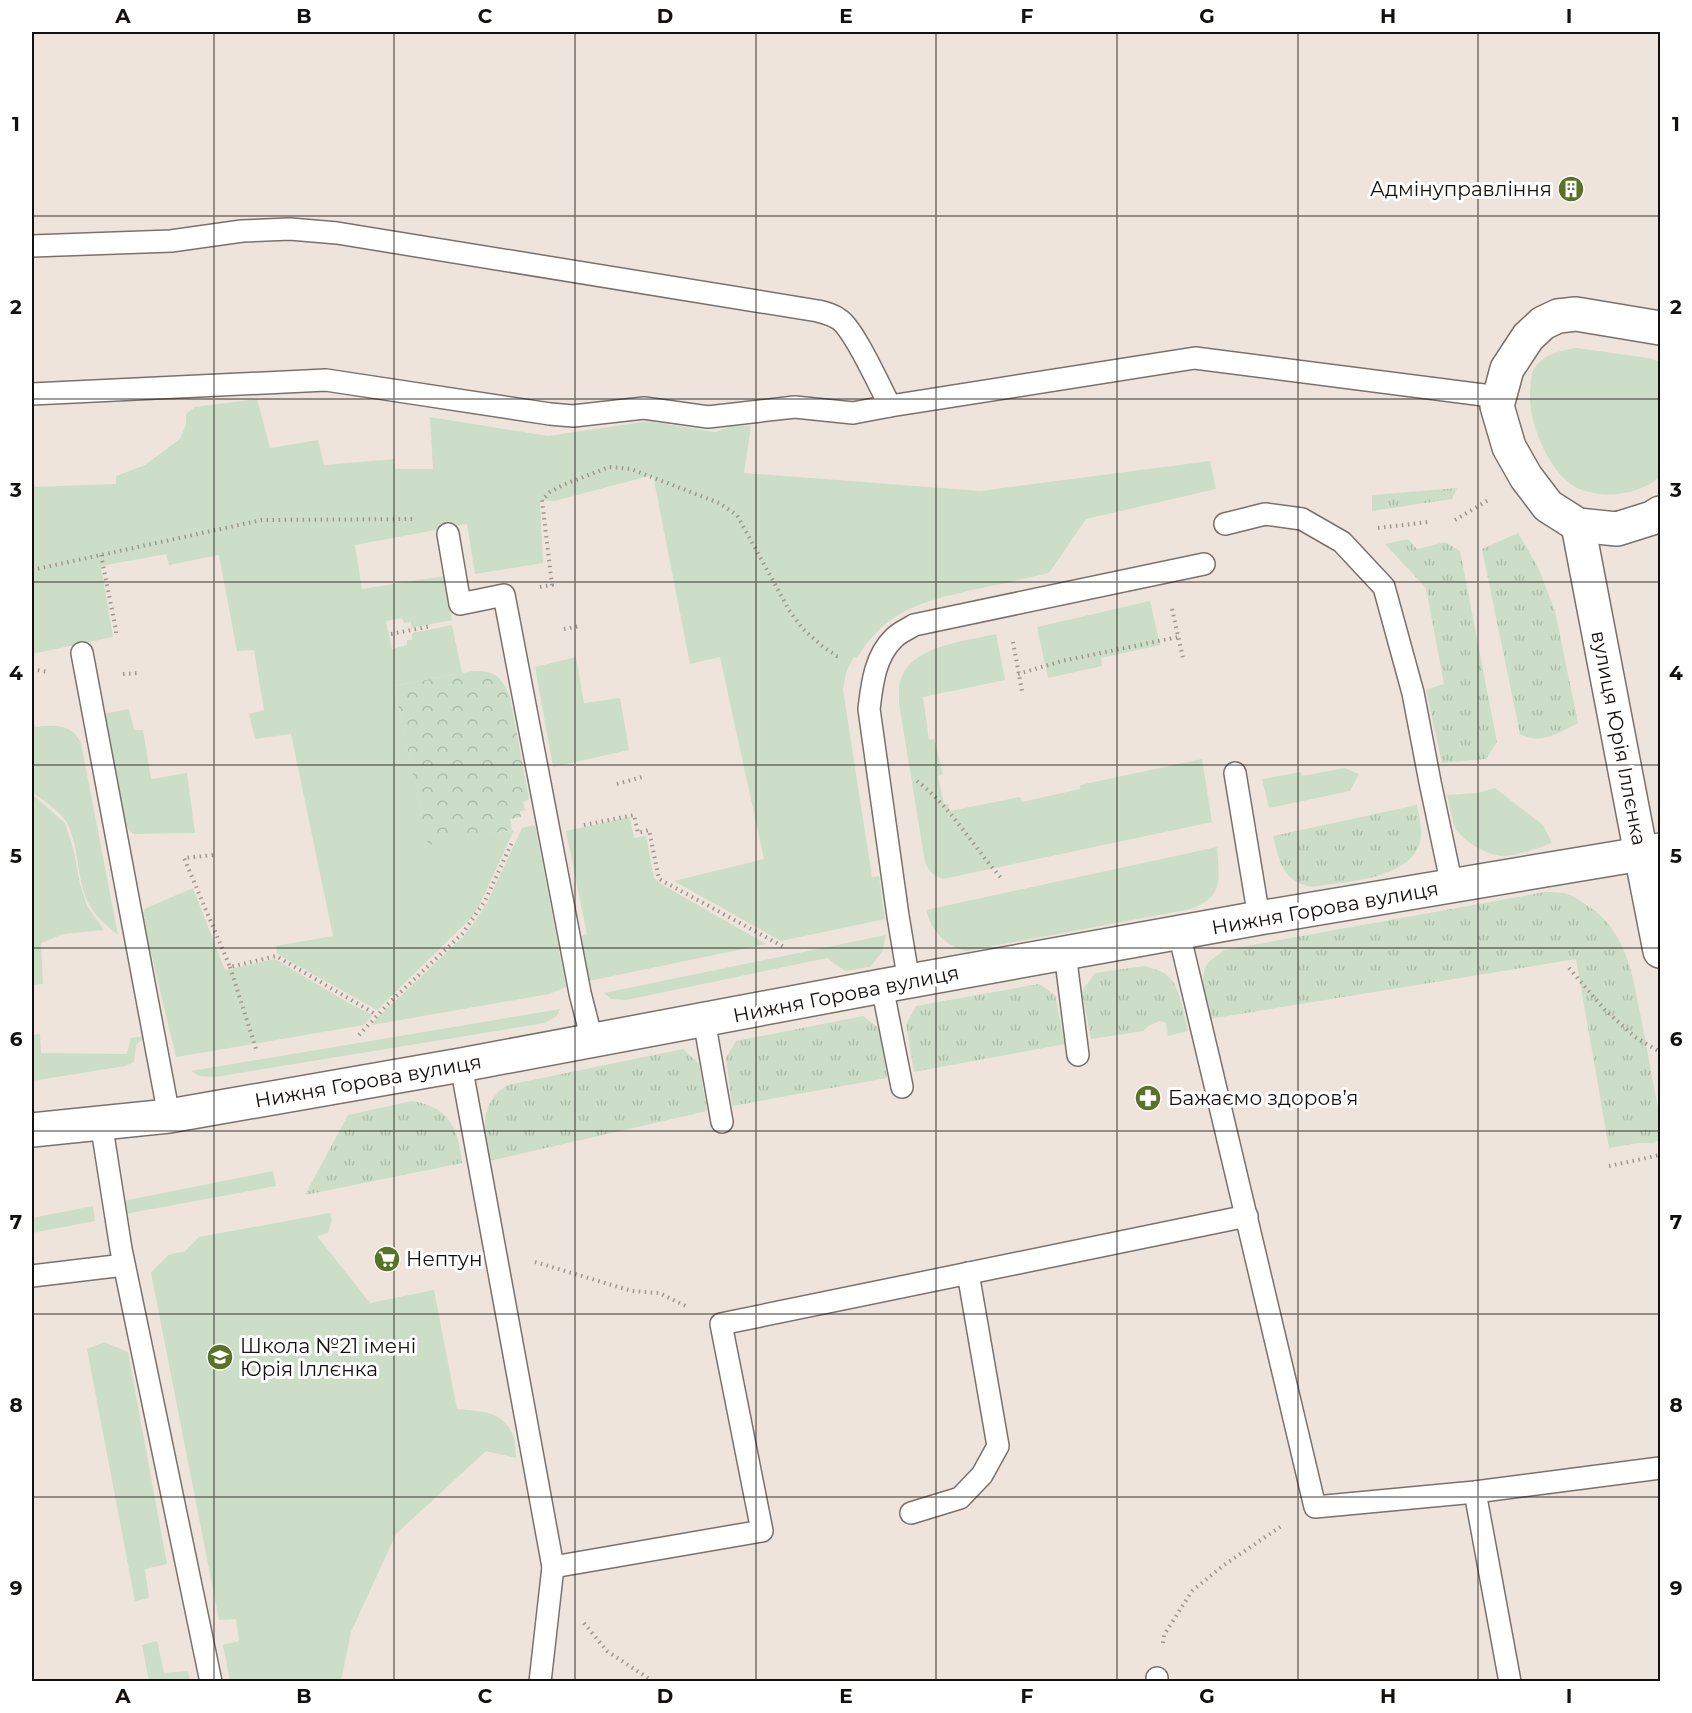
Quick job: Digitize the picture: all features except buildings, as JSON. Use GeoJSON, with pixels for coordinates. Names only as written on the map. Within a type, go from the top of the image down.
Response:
{"type":"FeatureCollection","features":[{"type":"Feature","properties":{"kind":"street"},"geometry":{"type":"LineString","coordinates":[[1660,328],[1576,314],[1558,316],[1543,323],[1528,337],[1507,369],[1497,406],[1509,447],[1526,477],[1548,506],[1578,525],[1617,529],[1652,518],[1660,513]]}},
{"type":"Feature","properties":{"kind":"street","name":"вулиця Юрія Іллєнка"},"geometry":{"type":"LineString","coordinates":[[1578,525],[1651,852],[1660,951]]}},
{"type":"Feature","properties":{"kind":"street","name":"Нижня Горова вулиця"},"geometry":{"type":"LineString","coordinates":[[32,1130],[169,1116],[461,1065],[1260,918],[1651,852]]}},
{"type":"Feature","properties":{"kind":"lane"},"geometry":{"type":"LineString","coordinates":[[32,246],[171,241],[242,231],[290,229],[337,233],[818,311],[842,321],[851,332],[890,406]]}},
{"type":"Feature","properties":{"kind":"lane"},"geometry":{"type":"LineString","coordinates":[[32,394],[326,380],[573,416],[644,408],[708,417],[795,407],[853,413],[1195,358],[1499,397]]}},
{"type":"Feature","properties":{"kind":"lane"},"geometry":{"type":"LineString","coordinates":[[1225,524],[1265,514],[1302,519],[1342,542],[1384,587],[1413,693],[1452,886]]}},
{"type":"Feature","properties":{"kind":"lane"},"geometry":{"type":"LineString","coordinates":[[448,534],[460,604],[504,596],[580,993],[592,1040]]}},
{"type":"Feature","properties":{"kind":"lane"},"geometry":{"type":"LineString","coordinates":[[902,1087],[896,984],[898,916],[869,709],[872,686],[881,653],[895,636],[915,625],[1204,564]]}},
{"type":"Feature","properties":{"kind":"lane"},"geometry":{"type":"LineString","coordinates":[[82,653],[169,1116]]}},
{"type":"Feature","properties":{"kind":"lane"},"geometry":{"type":"LineString","coordinates":[[1235,773],[1260,918]]}},
{"type":"Feature","properties":{"kind":"lane"},"geometry":{"type":"LineString","coordinates":[[1179,933],[1315,1507],[1475,1492],[1660,1468]]}},
{"type":"Feature","properties":{"kind":"lane"},"geometry":{"type":"LineString","coordinates":[[1065,953],[1078,1055]]}},
{"type":"Feature","properties":{"kind":"lane"},"geometry":{"type":"LineString","coordinates":[[704,1020],[722,1122]]}},
{"type":"Feature","properties":{"kind":"lane"},"geometry":{"type":"LineString","coordinates":[[461,1065],[553,1567],[540,1682]]}},
{"type":"Feature","properties":{"kind":"lane"},"geometry":{"type":"LineString","coordinates":[[101,1122],[124,1265],[211,1682]]}},
{"type":"Feature","properties":{"kind":"lane"},"geometry":{"type":"LineString","coordinates":[[553,1567],[762,1532],[721,1324],[1247,1216]]}},
{"type":"Feature","properties":{"kind":"lane"},"geometry":{"type":"LineString","coordinates":[[32,1276],[124,1265]]}},
{"type":"Feature","properties":{"kind":"lane"},"geometry":{"type":"LineString","coordinates":[[910,1513],[960,1498],[982,1475],[998,1446],[968,1273]]}},
{"type":"Feature","properties":{"kind":"lane"},"geometry":{"type":"LineString","coordinates":[[1475,1492],[1510,1682]]}},
{"type":"Feature","properties":{"kind":"path"},"geometry":{"type":"LineString","coordinates":[[504,596],[552,585],[542,500],[550,492],[609,467],[632,469],[719,502],[737,515],[789,610],[803,629],[837,656],[861,655],[879,662]]}},
{"type":"Feature","properties":{"kind":"path"},"geometry":{"type":"LineString","coordinates":[[32,570],[262,520],[429,520],[448,534]]}},
{"type":"Feature","properties":{"kind":"path"},"geometry":{"type":"LineString","coordinates":[[1395,526],[1428,522]]}},
{"type":"Feature","properties":{"kind":"path"},"geometry":{"type":"LineString","coordinates":[[101,555],[116,630],[116,641]]}},
{"type":"Feature","properties":{"kind":"path"},"geometry":{"type":"LineString","coordinates":[[1171,604],[1183,658]]}},
{"type":"Feature","properties":{"kind":"path"},"geometry":{"type":"LineString","coordinates":[[564,629],[580,626]]}},
{"type":"Feature","properties":{"kind":"path"},"geometry":{"type":"LineString","coordinates":[[1018,674],[1062,662],[1178,638]]}},
{"type":"Feature","properties":{"kind":"path"},"geometry":{"type":"LineString","coordinates":[[1012,640],[1022,691]]}},
{"type":"Feature","properties":{"kind":"path"},"geometry":{"type":"LineString","coordinates":[[115,675],[140,673]]}},
{"type":"Feature","properties":{"kind":"path"},"geometry":{"type":"LineString","coordinates":[[617,784],[642,777]]}},
{"type":"Feature","properties":{"kind":"path"},"geometry":{"type":"LineString","coordinates":[[916,780],[960,826],[983,858],[1003,880]]}},
{"type":"Feature","properties":{"kind":"path"},"geometry":{"type":"LineString","coordinates":[[359,1035],[462,934],[485,902],[540,781]]}},
{"type":"Feature","properties":{"kind":"path"},"geometry":{"type":"LineString","coordinates":[[582,825],[634,814],[638,833],[649,830],[658,879],[786,948]]}},
{"type":"Feature","properties":{"kind":"path"},"geometry":{"type":"LineString","coordinates":[[213,855],[184,858],[230,966],[257,1052]]}},
{"type":"Feature","properties":{"kind":"path"},"geometry":{"type":"LineString","coordinates":[[230,966],[276,956],[377,1015]]}},
{"type":"Feature","properties":{"kind":"path"},"geometry":{"type":"LineString","coordinates":[[1569,968],[1605,1010],[1635,1037],[1660,1052]]}},
{"type":"Feature","properties":{"kind":"path"},"geometry":{"type":"LineString","coordinates":[[1609,1166],[1660,1155]]}},
{"type":"Feature","properties":{"kind":"path"},"geometry":{"type":"LineString","coordinates":[[494,1249],[632,1292],[660,1293],[721,1324]]}},
{"type":"Feature","properties":{"kind":"path"},"geometry":{"type":"LineString","coordinates":[[1157,1680],[1164,1635],[1192,1591],[1224,1565],[1273,1531],[1315,1507]]}},
{"type":"Feature","properties":{"kind":"path"},"geometry":{"type":"LineString","coordinates":[[553,1567],[575,1613],[607,1651],[654,1682]]}},
{"type":"Feature","properties":{"kind":"green space"},"geometry":{"type":"Polygon","coordinates":[[[1577,348],[1649,358],[1660,362],[1660,477],[1652,483],[1623,493],[1592,493],[1571,484],[1551,462],[1537,434],[1533,419],[1530,405],[1531,379],[1536,366],[1549,355],[1577,348]]]}},
{"type":"Feature","properties":{"kind":"green space"},"geometry":{"type":"Polygon","coordinates":[[[257,399],[270,448],[318,440],[324,465],[394,459],[395,469],[433,469],[430,417],[548,436],[649,421],[715,432],[732,426],[751,426],[744,473],[980,491],[1210,461],[1216,489],[1086,519],[1049,573],[954,594],[921,604],[906,610],[880,629],[857,658],[854,657],[846,672],[843,690],[872,877],[879,876],[885,919],[781,941],[674,881],[764,859],[720,657],[690,664],[653,475],[554,501],[540,500],[543,563],[475,574],[467,524],[355,545],[362,589],[444,576],[452,620],[411,628],[411,622],[404,623],[402,618],[386,621],[392,649],[407,645],[407,640],[412,640],[412,633],[452,625],[462,673],[394,686],[428,845],[514,830],[479,906],[471,918],[377,1010],[277,954],[276,946],[333,936],[291,734],[255,739],[249,714],[264,710],[254,650],[237,651],[219,555],[169,565],[166,554],[101,566],[113,637],[32,654],[32,487],[116,484],[116,476],[145,465],[180,439],[186,425],[186,414],[195,407],[257,399]]]}},
{"type":"Feature","properties":{"kind":"green space"},"geometry":{"type":"Polygon","coordinates":[[[1457,488],[1452,499],[1372,511],[1372,495],[1457,488]]]}},
{"type":"Feature","properties":{"kind":"green space"},"geometry":{"type":"Polygon","coordinates":[[[1518,533],[1538,567],[1555,611],[1578,723],[1557,734],[1543,738],[1520,734],[1482,549],[1518,533]]]}},
{"type":"Feature","properties":{"kind":"green space"},"geometry":{"type":"Polygon","coordinates":[[[1408,539],[1417,549],[1445,542],[1460,551],[1497,742],[1486,759],[1442,763],[1426,690],[1444,684],[1426,588],[1385,544],[1408,539]]]}},
{"type":"Feature","properties":{"kind":"green space"},"geometry":{"type":"Polygon","coordinates":[[[1150,601],[1160,645],[1101,658],[1102,666],[1048,678],[1037,627],[1150,601]]]}},
{"type":"Feature","properties":{"kind":"green space"},"geometry":{"type":"Polygon","coordinates":[[[996,634],[1005,680],[923,697],[929,740],[934,739],[943,774],[938,776],[944,804],[948,804],[950,811],[1020,797],[1022,802],[1080,789],[1080,785],[1202,759],[1212,822],[943,879],[932,873],[925,862],[899,703],[901,679],[918,657],[930,651],[957,642],[996,634]]]}},
{"type":"Feature","properties":{"kind":"green space"},"geometry":{"type":"Polygon","coordinates":[[[576,657],[584,703],[620,698],[629,750],[553,767],[535,667],[576,657]]]}},
{"type":"Feature","properties":{"kind":"green space"},"geometry":{"type":"Polygon","coordinates":[[[473,671],[487,672],[497,676],[510,697],[529,799],[523,802],[525,810],[520,811],[521,817],[510,819],[512,830],[428,846],[394,686],[473,671]]]}},
{"type":"Feature","properties":{"kind":"green space"},"geometry":{"type":"Polygon","coordinates":[[[129,709],[134,730],[143,730],[151,779],[187,773],[195,833],[133,834],[125,825],[103,714],[129,709]]]}},
{"type":"Feature","properties":{"kind":"green space"},"geometry":{"type":"Polygon","coordinates":[[[32,712],[35,727],[55,726],[67,729],[77,736],[81,743],[118,935],[89,904],[82,885],[71,832],[64,818],[32,792],[32,712]]]}},
{"type":"Feature","properties":{"kind":"green space"},"geometry":{"type":"Polygon","coordinates":[[[1345,768],[1359,774],[1350,791],[1269,808],[1262,779],[1301,772],[1302,776],[1345,768]]]}},
{"type":"Feature","properties":{"kind":"green space"},"geometry":{"type":"Polygon","coordinates":[[[1495,788],[1543,825],[1552,843],[1521,853],[1502,856],[1482,850],[1463,837],[1455,827],[1447,795],[1478,793],[1495,788]]]}},
{"type":"Feature","properties":{"kind":"green space"},"geometry":{"type":"Polygon","coordinates":[[[32,794],[65,823],[87,906],[104,930],[63,934],[41,943],[43,984],[32,985],[32,794]]]}},
{"type":"Feature","properties":{"kind":"green space"},"geometry":{"type":"Polygon","coordinates":[[[1417,805],[1421,828],[1420,842],[1414,855],[1389,872],[1356,881],[1311,887],[1293,880],[1283,869],[1273,836],[1417,805]]]}},
{"type":"Feature","properties":{"kind":"green space"},"geometry":{"type":"Polygon","coordinates":[[[630,817],[634,838],[646,836],[654,878],[766,944],[589,981],[580,936],[587,934],[566,831],[630,817]]]}},
{"type":"Feature","properties":{"kind":"green space"},"geometry":{"type":"Polygon","coordinates":[[[535,825],[566,987],[549,994],[372,1025],[463,937],[487,903],[522,828],[535,825]]]}},
{"type":"Feature","properties":{"kind":"green space"},"geometry":{"type":"Polygon","coordinates":[[[1217,847],[1218,885],[1210,898],[1191,909],[966,951],[951,945],[935,931],[926,910],[1217,847]]]}},
{"type":"Feature","properties":{"kind":"green space"},"geometry":{"type":"Polygon","coordinates":[[[193,888],[225,970],[275,959],[372,1015],[364,1025],[176,1057],[142,915],[145,909],[193,888]]]}},
{"type":"Feature","properties":{"kind":"green space"},"geometry":{"type":"Polygon","coordinates":[[[1545,892],[1567,894],[1588,906],[1602,917],[1621,943],[1636,990],[1660,1119],[1660,1139],[1654,1143],[1609,1148],[1576,959],[1209,1019],[1203,990],[1205,968],[1225,950],[1545,892]]]}},
{"type":"Feature","properties":{"kind":"green space"},"geometry":{"type":"Polygon","coordinates":[[[886,935],[882,952],[870,967],[845,971],[827,958],[626,1000],[611,999],[604,993],[886,935]]]}},
{"type":"Feature","properties":{"kind":"green space"},"geometry":{"type":"Polygon","coordinates":[[[1145,966],[1164,973],[1174,984],[1178,991],[1188,1031],[1168,1036],[1166,1023],[1160,1021],[1143,1031],[1091,1039],[1082,991],[1095,973],[1145,966]]]}},
{"type":"Feature","properties":{"kind":"green space"},"geometry":{"type":"Polygon","coordinates":[[[1039,984],[1055,995],[1065,1044],[914,1072],[906,1024],[916,1006],[1039,984]]]}},
{"type":"Feature","properties":{"kind":"green space"},"geometry":{"type":"Polygon","coordinates":[[[560,1009],[557,1016],[545,1023],[215,1077],[199,1076],[191,1071],[560,1009]]]}},
{"type":"Feature","properties":{"kind":"green space"},"geometry":{"type":"Polygon","coordinates":[[[863,1016],[880,1029],[887,1078],[732,1106],[726,1058],[736,1041],[863,1016]]]}},
{"type":"Feature","properties":{"kind":"green space"},"geometry":{"type":"Polygon","coordinates":[[[40,1034],[41,1053],[127,1054],[131,1038],[146,1036],[136,1045],[134,1062],[125,1066],[32,1081],[32,1035],[40,1034]]]}},
{"type":"Feature","properties":{"kind":"green space"},"geometry":{"type":"Polygon","coordinates":[[[683,1049],[699,1064],[707,1111],[489,1161],[485,1129],[487,1109],[498,1092],[508,1085],[683,1049]]]}},
{"type":"Feature","properties":{"kind":"green space"},"geometry":{"type":"Polygon","coordinates":[[[412,1101],[435,1108],[449,1121],[458,1139],[462,1163],[305,1195],[348,1115],[412,1101]]]}},
{"type":"Feature","properties":{"kind":"green space"},"geometry":{"type":"Polygon","coordinates":[[[273,1171],[276,1186],[125,1214],[123,1201],[273,1171]]]}},
{"type":"Feature","properties":{"kind":"green space"},"geometry":{"type":"Polygon","coordinates":[[[93,1206],[95,1221],[32,1233],[32,1218],[93,1206]]]}},
{"type":"Feature","properties":{"kind":"green space"},"geometry":{"type":"Polygon","coordinates":[[[330,1213],[332,1220],[328,1233],[317,1236],[370,1303],[434,1290],[457,1409],[488,1413],[502,1420],[508,1425],[513,1436],[516,1458],[486,1451],[396,1534],[351,1632],[341,1681],[230,1681],[223,1645],[239,1641],[236,1619],[219,1620],[151,1273],[168,1255],[185,1251],[199,1237],[330,1213]]]}},
{"type":"Feature","properties":{"kind":"green space"},"geometry":{"type":"Polygon","coordinates":[[[104,1342],[128,1352],[167,1564],[145,1569],[149,1598],[135,1601],[87,1349],[104,1342]]]}},
{"type":"Feature","properties":{"kind":"green space"},"geometry":{"type":"Polygon","coordinates":[[[157,1641],[164,1673],[188,1671],[190,1681],[149,1681],[142,1645],[157,1641]]]}},
{"type":"Feature","properties":{"kind":"place","name":"Адмінуправління"},"geometry":{"type":"Point","coordinates":[1571,189]}},
{"type":"Feature","properties":{"kind":"place","name":"Бажаємо здоровʼя"},"geometry":{"type":"Point","coordinates":[1148,1098]}},
{"type":"Feature","properties":{"kind":"place","name":"Нептун"},"geometry":{"type":"Point","coordinates":[387,1259]}},
{"type":"Feature","properties":{"kind":"place","name":"Школа №21 імені Юрія Іллєнка"},"geometry":{"type":"Point","coordinates":[220,1357]}}]}
